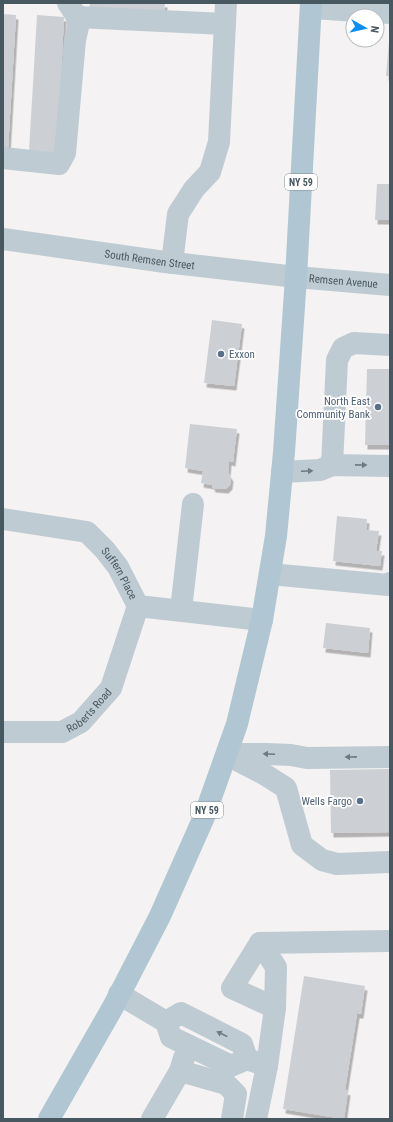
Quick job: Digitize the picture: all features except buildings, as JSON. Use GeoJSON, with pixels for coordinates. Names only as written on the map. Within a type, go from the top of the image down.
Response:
{"type":"FeatureCollection","features":[{"type":"Feature","properties":{"kind":"main road","name":"NY 59"},"geometry":{"type":"LineString","coordinates":[[49,1119],[119,994],[166,902],[204,817],[238,724],[262,620],[276,536],[296,277],[311,6]]}},
{"type":"Feature","properties":{"kind":"street"},"geometry":{"type":"LineString","coordinates":[[172,263],[178,214],[194,189],[210,172],[219,142],[226,3]]}},
{"type":"Feature","properties":{"kind":"street"},"geometry":{"type":"LineString","coordinates":[[311,6],[390,13]]}},
{"type":"Feature","properties":{"kind":"street"},"geometry":{"type":"LineString","coordinates":[[3,158],[59,164],[65,153],[75,40],[78,27],[72,10],[179,12],[225,24]]}},
{"type":"Feature","properties":{"kind":"street","name":"South Remsen Street"},"geometry":{"type":"LineString","coordinates":[[3,239],[172,263],[296,277]]}},
{"type":"Feature","properties":{"kind":"street","name":"Remsen Avenue"},"geometry":{"type":"LineString","coordinates":[[296,277],[390,285]]}},
{"type":"Feature","properties":{"kind":"street"},"geometry":{"type":"LineString","coordinates":[[332,465],[337,360],[343,348],[354,344],[390,345]]}},
{"type":"Feature","properties":{"kind":"street"},"geometry":{"type":"LineString","coordinates":[[282,472],[320,470],[332,465],[390,466]]}},
{"type":"Feature","properties":{"kind":"street"},"geometry":{"type":"LineString","coordinates":[[180,610],[193,504]]}},
{"type":"Feature","properties":{"kind":"street","name":"Suffern Place"},"geometry":{"type":"LineString","coordinates":[[3,519],[87,532],[105,550],[118,567],[138,606],[262,620]]}},
{"type":"Feature","properties":{"kind":"street"},"geometry":{"type":"LineString","coordinates":[[270,574],[388,585],[390,583]]}},
{"type":"Feature","properties":{"kind":"street","name":"Roberts Road"},"geometry":{"type":"LineString","coordinates":[[3,732],[62,732],[81,722],[111,688],[138,606]]}},
{"type":"Feature","properties":{"kind":"street"},"geometry":{"type":"LineString","coordinates":[[227,754],[291,755],[307,758],[390,756]]}},
{"type":"Feature","properties":{"kind":"street"},"geometry":{"type":"LineString","coordinates":[[227,754],[286,788],[302,845],[322,860],[337,864],[390,862]]}},
{"type":"Feature","properties":{"kind":"street"},"geometry":{"type":"LineString","coordinates":[[286,788],[307,758]]}},
{"type":"Feature","properties":{"kind":"street"},"geometry":{"type":"LineString","coordinates":[[260,942],[387,941]]}},
{"type":"Feature","properties":{"kind":"street"},"geometry":{"type":"LineString","coordinates":[[260,942],[232,988],[275,1008]]}},
{"type":"Feature","properties":{"kind":"street"},"geometry":{"type":"LineString","coordinates":[[256,1119],[257,1063],[275,1008],[276,967],[260,942]]}},
{"type":"Feature","properties":{"kind":"street"},"geometry":{"type":"LineString","coordinates":[[119,994],[166,1022],[171,1037],[231,1066],[257,1063]]}},
{"type":"Feature","properties":{"kind":"street"},"geometry":{"type":"LineString","coordinates":[[166,1022],[181,1013],[242,1044],[257,1063]]}},
{"type":"Feature","properties":{"kind":"street"},"geometry":{"type":"LineString","coordinates":[[152,1119],[180,1072],[188,1045]]}},
{"type":"Feature","properties":{"kind":"street"},"geometry":{"type":"LineString","coordinates":[[180,1072],[226,1084],[236,1094],[232,1119]]}},
{"type":"Feature","properties":{"kind":"place","name":"Exxon"},"geometry":{"type":"Point","coordinates":[221,354]}},
{"type":"Feature","properties":{"kind":"place","name":"North East Community Bank"},"geometry":{"type":"Point","coordinates":[378,407]}},
{"type":"Feature","properties":{"kind":"place","name":"Wells Fargo"},"geometry":{"type":"Point","coordinates":[360,801]}}]}
